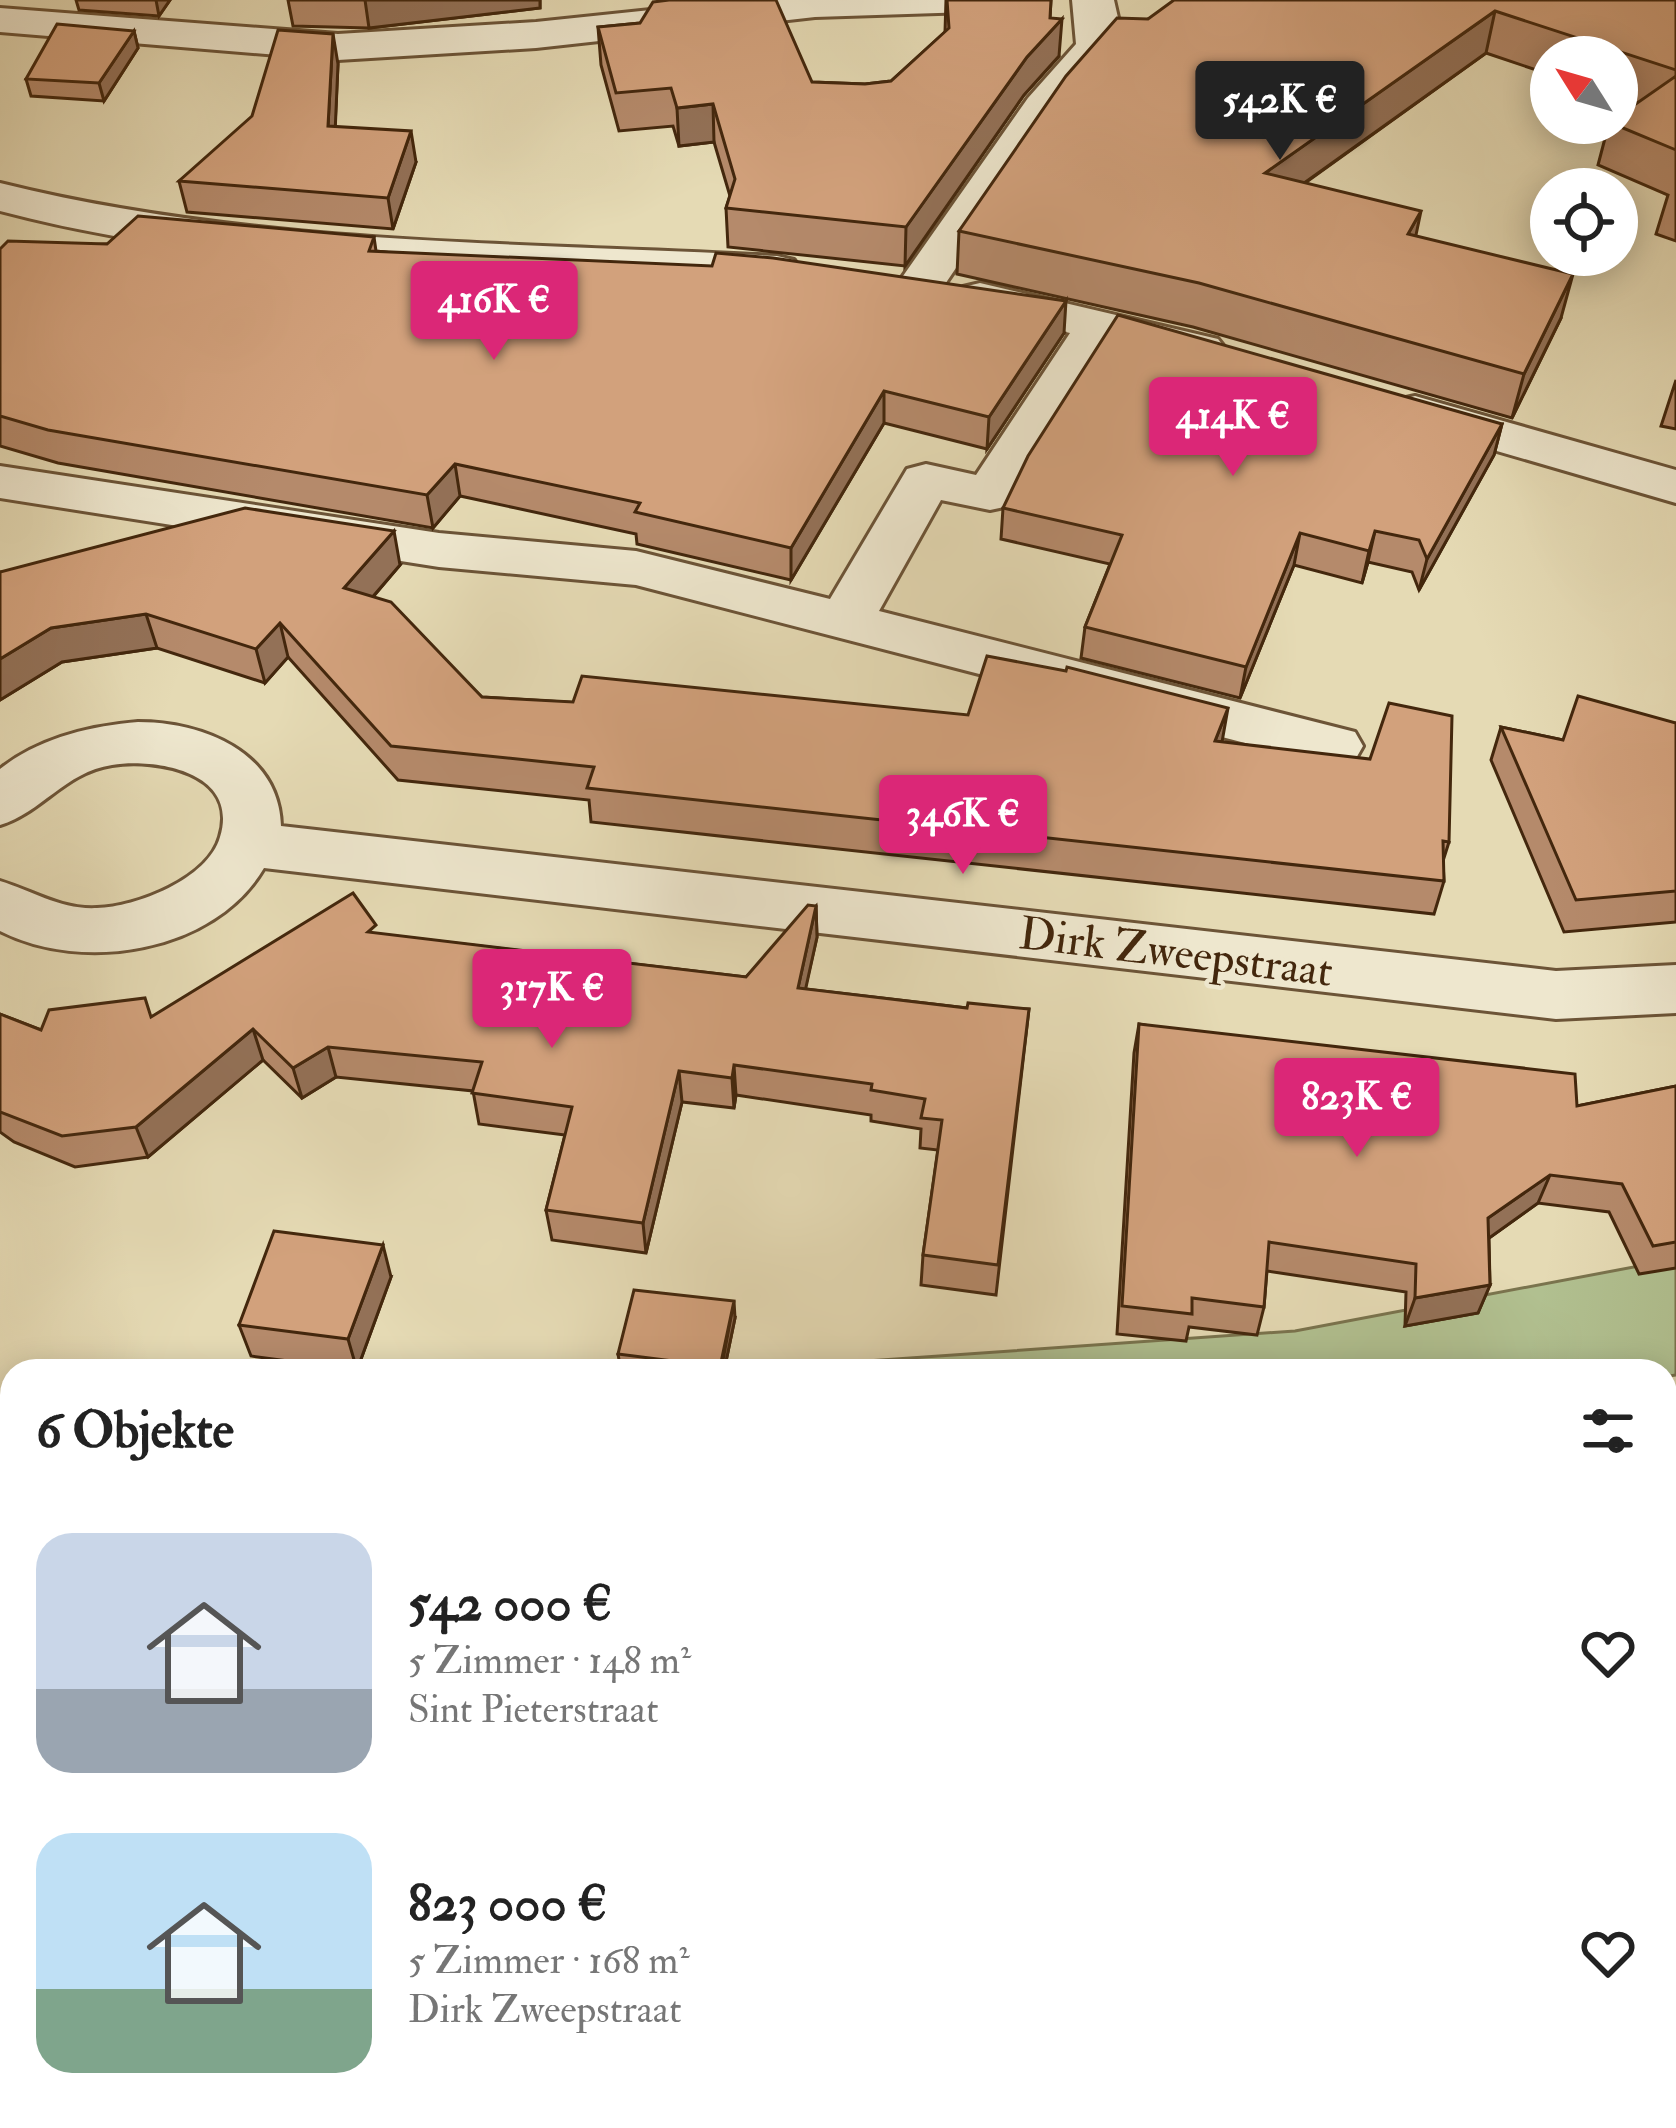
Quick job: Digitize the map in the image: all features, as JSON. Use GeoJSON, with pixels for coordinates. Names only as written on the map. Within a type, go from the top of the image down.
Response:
{"type":"FeatureCollection","features":[{"type":"Feature","properties":{"kind":"street"},"geometry":{"type":"LineString","coordinates":[[0,20],[358,46],[536,35],[815,5],[969,0]]}},
{"type":"Feature","properties":{"kind":"street"},"geometry":{"type":"LineString","coordinates":[[920,286],[1043,107],[1097,47],[1100,31],[1093,0]]}},
{"type":"Feature","properties":{"kind":"street"},"geometry":{"type":"LineString","coordinates":[[0,197],[91,221],[260,242],[849,277],[920,286],[1101,322],[1237,359]]}},
{"type":"Feature","properties":{"kind":"street"},"geometry":{"type":"LineString","coordinates":[[846,620],[926,480],[990,494],[1101,322]]}},
{"type":"Feature","properties":{"kind":"street"},"geometry":{"type":"LineString","coordinates":[[1364,396],[1676,487]]}},
{"type":"Feature","properties":{"kind":"street"},"geometry":{"type":"LineString","coordinates":[[0,482],[439,550],[636,568],[1334,746]]}},
{"type":"Feature","properties":{"kind":"street"},"geometry":{"type":"LineString","coordinates":[[0,803],[37,771],[77,753],[120,743],[163,743],[218,761],[241,783],[251,812],[247,844],[229,874],[198,902],[134,928],[66,932],[27,922],[0,904]]}},
{"type":"Feature","properties":{"kind":"street","name":"Dirk Zweepstraat"},"geometry":{"type":"LineString","coordinates":[[247,844],[1556,995],[1676,989]]}},
{"type":"Feature","properties":{"kind":"green space"},"geometry":{"type":"Polygon","coordinates":[[[1676,1259],[1676,1359],[895,1359],[1295,1331],[1676,1259]]]}},
{"type":"Feature","properties":{"kind":"building"},"geometry":{"type":"Polygon","coordinates":[[[776,0],[812,82],[891,81],[949,28],[947,0],[1051,0],[1050,18],[1062,19],[1027,57],[906,227],[726,208],[735,179],[713,104],[677,108],[671,88],[616,93],[598,27],[640,23],[653,2],[776,0]]]}},
{"type":"Feature","properties":{"kind":"building"},"geometry":{"type":"Polygon","coordinates":[[[1174,0],[1676,0],[1676,70],[1638,58],[1638,36],[1572,36],[1495,11],[1265,173],[1421,211],[1408,234],[1530,264],[1530,276],[1572,276],[1524,374],[1199,283],[959,231],[1066,76],[1117,18],[1148,19],[1174,0]]]}},
{"type":"Feature","properties":{"kind":"building"},"geometry":{"type":"Polygon","coordinates":[[[57,24],[134,31],[99,83],[26,79],[57,24]]]}},
{"type":"Feature","properties":{"kind":"building"},"geometry":{"type":"Polygon","coordinates":[[[278,30],[333,34],[328,126],[411,131],[388,198],[179,181],[252,116],[278,30]]]}},
{"type":"Feature","properties":{"kind":"building"},"geometry":{"type":"Polygon","coordinates":[[[1676,76],[1676,150],[1638,134],[1638,102],[1676,76]]]}},
{"type":"Feature","properties":{"kind":"building"},"geometry":{"type":"Polygon","coordinates":[[[138,216],[374,237],[369,251],[712,266],[716,253],[773,258],[1066,301],[989,417],[884,391],[791,548],[635,512],[640,503],[455,464],[427,495],[48,430],[0,416],[0,249],[8,241],[107,244],[138,216]]]}},
{"type":"Feature","properties":{"kind":"building"},"geometry":{"type":"Polygon","coordinates":[[[1118,315],[1502,424],[1427,559],[1419,540],[1375,531],[1369,551],[1300,533],[1246,667],[1085,627],[1122,535],[1003,508],[1028,456],[1118,315]]]}},
{"type":"Feature","properties":{"kind":"building"},"geometry":{"type":"Polygon","coordinates":[[[245,508],[394,531],[344,588],[391,602],[482,697],[573,702],[582,676],[968,715],[987,656],[1066,671],[1067,667],[1228,708],[1215,741],[1370,759],[1389,703],[1452,716],[1444,881],[587,788],[594,767],[391,746],[280,623],[256,649],[146,614],[51,628],[0,659],[0,572],[245,508]]]}},
{"type":"Feature","properties":{"kind":"building"},"geometry":{"type":"Polygon","coordinates":[[[1578,696],[1676,723],[1676,891],[1576,900],[1501,727],[1563,740],[1578,696]]]}},
{"type":"Feature","properties":{"kind":"building"},"geometry":{"type":"Polygon","coordinates":[[[353,893],[376,925],[368,932],[746,977],[808,905],[816,906],[798,988],[967,1008],[968,1003],[1029,1009],[998,1265],[923,1255],[942,1120],[921,1118],[925,1099],[871,1090],[872,1084],[734,1065],[732,1078],[679,1071],[643,1223],[546,1210],[572,1107],[472,1093],[482,1062],[328,1047],[293,1068],[253,1029],[136,1127],[62,1136],[0,1112],[0,1014],[41,1030],[49,1010],[145,998],[151,1017],[353,893]]]}},
{"type":"Feature","properties":{"kind":"building"},"geometry":{"type":"Polygon","coordinates":[[[1139,1024],[1575,1074],[1577,1106],[1676,1086],[1676,1242],[1653,1246],[1622,1184],[1550,1175],[1488,1218],[1490,1285],[1415,1298],[1416,1264],[1269,1242],[1264,1307],[1192,1298],[1192,1314],[1122,1306],[1139,1024]]]}},
{"type":"Feature","properties":{"kind":"building"},"geometry":{"type":"Polygon","coordinates":[[[274,1231],[383,1245],[348,1339],[239,1325],[274,1231]]]}},
{"type":"Feature","properties":{"kind":"building"},"geometry":{"type":"Polygon","coordinates":[[[634,1290],[734,1301],[722,1359],[618,1354],[634,1290]]]}}]}
